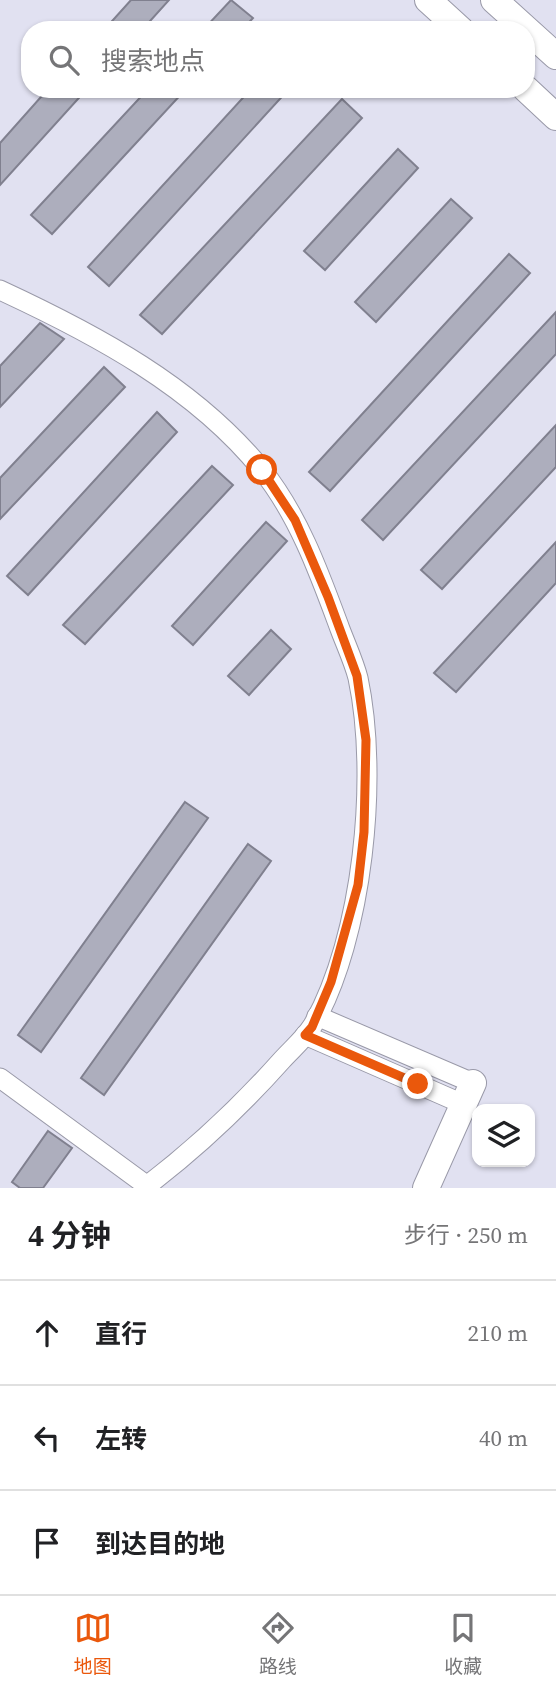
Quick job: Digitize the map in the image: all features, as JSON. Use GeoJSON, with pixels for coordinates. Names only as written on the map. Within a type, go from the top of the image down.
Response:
{"type":"FeatureCollection","features":[{"type":"Feature","properties":{"kind":"main road"},"geometry":{"type":"LineString","coordinates":[[428,0],[451,21]]}},
{"type":"Feature","properties":{"kind":"main road"},"geometry":{"type":"LineString","coordinates":[[494,0],[517,21]]}},
{"type":"Feature","properties":{"kind":"main road"},"geometry":{"type":"LineString","coordinates":[[535,37],[556,56]]}},
{"type":"Feature","properties":{"kind":"main road"},"geometry":{"type":"LineString","coordinates":[[535,97],[556,117]]}},
{"type":"Feature","properties":{"kind":"main road"},"geometry":{"type":"LineString","coordinates":[[426,1188],[468,1093]]}},
{"type":"Feature","properties":{"kind":"street"},"geometry":{"type":"LineString","coordinates":[[0,290],[79,327],[183,396],[262,470],[295,520],[357,676],[366,740],[364,832],[358,885],[331,982],[317,1016],[305,1035],[254,1091],[147,1187],[0,1078]]}},
{"type":"Feature","properties":{"kind":"street"},"geometry":{"type":"LineString","coordinates":[[317,1016],[468,1093]]}},
{"type":"Feature","properties":{"kind":"street"},"geometry":{"type":"LineString","coordinates":[[305,1035],[468,1093]]}},
{"type":"Feature","properties":{"kind":"building"},"geometry":{"type":"Polygon","coordinates":[[[131,0],[169,0],[150,21],[112,21],[131,0]]]}},
{"type":"Feature","properties":{"kind":"building"},"geometry":{"type":"Polygon","coordinates":[[[231,0],[253,18],[250,21],[211,21],[231,0]]]}},
{"type":"Feature","properties":{"kind":"building"},"geometry":{"type":"Polygon","coordinates":[[[40,98],[79,98],[0,185],[0,143],[40,98]]]}},
{"type":"Feature","properties":{"kind":"building"},"geometry":{"type":"Polygon","coordinates":[[[140,98],[178,98],[52,234],[31,215],[140,98]]]}},
{"type":"Feature","properties":{"kind":"building"},"geometry":{"type":"Polygon","coordinates":[[[243,98],[281,98],[109,286],[88,267],[243,98]]]}},
{"type":"Feature","properties":{"kind":"building"},"geometry":{"type":"Polygon","coordinates":[[[342,99],[362,118],[162,334],[140,315],[342,99]]]}},
{"type":"Feature","properties":{"kind":"building"},"geometry":{"type":"Polygon","coordinates":[[[398,149],[418,168],[325,270],[304,251],[398,149]]]}},
{"type":"Feature","properties":{"kind":"building"},"geometry":{"type":"Polygon","coordinates":[[[451,199],[472,218],[376,322],[355,302],[451,199]]]}},
{"type":"Feature","properties":{"kind":"building"},"geometry":{"type":"Polygon","coordinates":[[[509,254],[530,273],[330,491],[309,472],[509,254]]]}},
{"type":"Feature","properties":{"kind":"building"},"geometry":{"type":"Polygon","coordinates":[[[556,312],[556,354],[383,540],[362,520],[556,312]]]}},
{"type":"Feature","properties":{"kind":"building"},"geometry":{"type":"Polygon","coordinates":[[[40,323],[64,339],[0,407],[0,366],[40,323]]]}},
{"type":"Feature","properties":{"kind":"building"},"geometry":{"type":"Polygon","coordinates":[[[104,367],[125,387],[0,519],[0,478],[104,367]]]}},
{"type":"Feature","properties":{"kind":"building"},"geometry":{"type":"Polygon","coordinates":[[[157,412],[177,432],[28,595],[7,576],[157,412]]]}},
{"type":"Feature","properties":{"kind":"building"},"geometry":{"type":"Polygon","coordinates":[[[556,425],[556,467],[442,589],[421,570],[556,425]]]}},
{"type":"Feature","properties":{"kind":"building"},"geometry":{"type":"Polygon","coordinates":[[[212,466],[233,485],[85,644],[63,625],[212,466]]]}},
{"type":"Feature","properties":{"kind":"building"},"geometry":{"type":"Polygon","coordinates":[[[266,522],[287,541],[193,645],[172,626],[266,522]]]}},
{"type":"Feature","properties":{"kind":"building"},"geometry":{"type":"Polygon","coordinates":[[[556,542],[556,583],[456,692],[434,673],[556,542]]]}},
{"type":"Feature","properties":{"kind":"building"},"geometry":{"type":"Polygon","coordinates":[[[271,630],[291,649],[249,695],[228,676],[271,630]]]}},
{"type":"Feature","properties":{"kind":"building"},"geometry":{"type":"Polygon","coordinates":[[[185,802],[208,818],[41,1052],[18,1035],[185,802]]]}},
{"type":"Feature","properties":{"kind":"building"},"geometry":{"type":"Polygon","coordinates":[[[248,844],[271,861],[104,1095],[81,1078],[248,844]]]}},
{"type":"Feature","properties":{"kind":"building"},"geometry":{"type":"Polygon","coordinates":[[[48,1131],[72,1148],[43,1188],[20,1188],[12,1182],[48,1131]]]}},
{"type":"Feature","properties":{"kind":"route"},"geometry":{"type":"LineString","coordinates":[[262,470],[295,520],[328,597],[357,676],[366,740],[364,832],[358,885],[331,982],[312,1027],[305,1035],[418,1084]]}}]}
